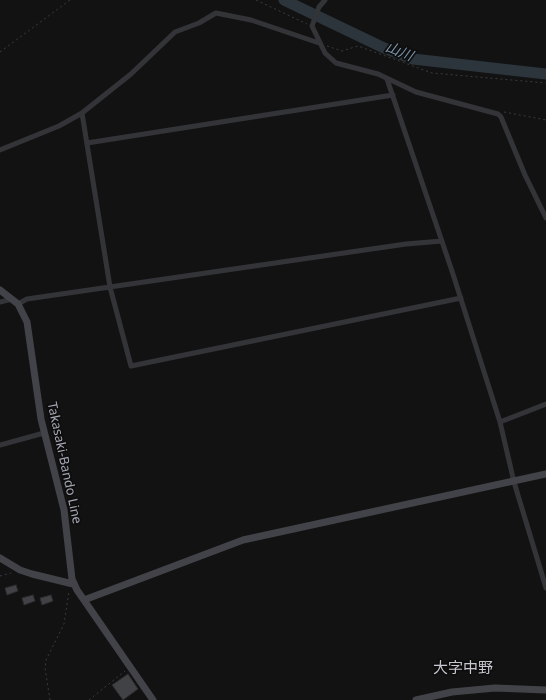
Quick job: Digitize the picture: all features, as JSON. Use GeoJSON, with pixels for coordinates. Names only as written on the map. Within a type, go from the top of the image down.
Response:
{"type":"FeatureCollection","features":[{"type":"Feature","properties":{"kind":"main road","name":"Takasaki-Bando Line"},"geometry":{"type":"LineString","coordinates":[[0,290],[15,302],[25,316],[29,329],[35,384],[44,433],[64,510],[69,566],[73,584],[153,700]]}},
{"type":"Feature","properties":{"kind":"main road"},"geometry":{"type":"LineString","coordinates":[[84,600],[252,537],[546,474]]}},
{"type":"Feature","properties":{"kind":"main road"},"geometry":{"type":"LineString","coordinates":[[0,558],[20,570],[73,584]]}},
{"type":"Feature","properties":{"kind":"main road"},"geometry":{"type":"LineString","coordinates":[[416,700],[452,692],[488,688],[546,690]]}},
{"type":"Feature","properties":{"kind":"street"},"geometry":{"type":"LineString","coordinates":[[325,0],[319,6],[312,26],[325,53],[336,63],[378,74],[416,92],[498,114],[503,119],[525,175],[546,218]]}},
{"type":"Feature","properties":{"kind":"street"},"geometry":{"type":"LineString","coordinates":[[0,150],[59,126],[82,112],[131,74],[175,32],[198,23],[216,13],[251,20],[319,43]]}},
{"type":"Feature","properties":{"kind":"street"},"geometry":{"type":"LineString","coordinates":[[387,79],[461,298],[500,422],[514,482],[546,588]]}},
{"type":"Feature","properties":{"kind":"street"},"geometry":{"type":"LineString","coordinates":[[87,143],[393,95]]}},
{"type":"Feature","properties":{"kind":"street"},"geometry":{"type":"LineString","coordinates":[[82,112],[110,287],[131,366],[461,298]]}},
{"type":"Feature","properties":{"kind":"street"},"geometry":{"type":"LineString","coordinates":[[0,302],[15,302],[27,299],[406,244],[442,241]]}},
{"type":"Feature","properties":{"kind":"street"},"geometry":{"type":"LineString","coordinates":[[500,422],[546,404]]}},
{"type":"Feature","properties":{"kind":"street"},"geometry":{"type":"LineString","coordinates":[[0,445],[44,433]]}},
{"type":"Feature","properties":{"kind":"path"},"geometry":{"type":"LineString","coordinates":[[0,52],[70,0]]}},
{"type":"Feature","properties":{"kind":"path"},"geometry":{"type":"LineString","coordinates":[[256,0],[312,26]]}},
{"type":"Feature","properties":{"kind":"path"},"geometry":{"type":"LineString","coordinates":[[319,43],[342,51],[358,46],[432,73],[546,83]]}},
{"type":"Feature","properties":{"kind":"path"},"geometry":{"type":"LineString","coordinates":[[498,114],[504,112],[514,113],[546,120]]}},
{"type":"Feature","properties":{"kind":"path"},"geometry":{"type":"LineString","coordinates":[[0,576],[20,570]]}},
{"type":"Feature","properties":{"kind":"path"},"geometry":{"type":"LineString","coordinates":[[50,700],[45,668],[46,660],[64,624],[69,591],[73,584]]}},
{"type":"Feature","properties":{"kind":"path"},"geometry":{"type":"LineString","coordinates":[[89,700],[130,667]]}},
{"type":"Feature","properties":{"kind":"building"},"geometry":{"type":"Polygon","coordinates":[[[16,585],[18,591],[7,595],[5,588],[16,585]]]}},
{"type":"Feature","properties":{"kind":"building"},"geometry":{"type":"Polygon","coordinates":[[[33,595],[35,601],[24,605],[22,598],[33,595]]]}},
{"type":"Feature","properties":{"kind":"building"},"geometry":{"type":"Polygon","coordinates":[[[51,595],[53,601],[42,605],[40,598],[51,595]]]}},
{"type":"Feature","properties":{"kind":"building"},"geometry":{"type":"Polygon","coordinates":[[[128,674],[138,689],[123,700],[112,685],[128,674]]]}},
{"type":"Feature","properties":{"kind":"waterway","name":"山川"},"geometry":{"type":"LineString","coordinates":[[284,0],[384,48],[413,59],[546,74]]}},
{"type":"Feature","properties":{"kind":"district","name":"大字中野"},"geometry":{"type":"Point","coordinates":[463,669]}}]}
